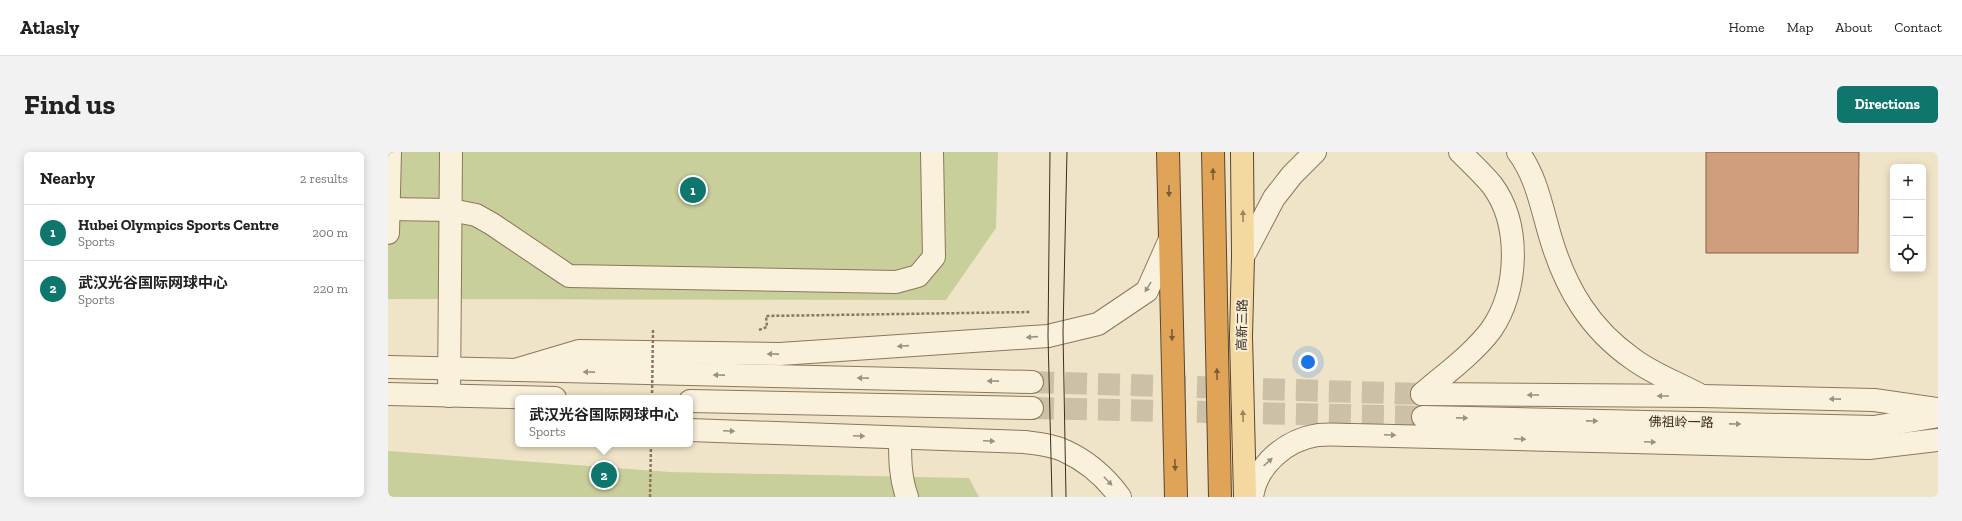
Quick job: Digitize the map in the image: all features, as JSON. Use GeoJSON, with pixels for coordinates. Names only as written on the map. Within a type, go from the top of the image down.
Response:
{"type":"FeatureCollection","features":[{"type":"Feature","properties":{"kind":"highway"},"geometry":{"type":"LineString","coordinates":[[1168,152],[1176,497]]}},
{"type":"Feature","properties":{"kind":"highway","name":"高新三路"},"geometry":{"type":"LineString","coordinates":[[1213,152],[1220,497]]}},
{"type":"Feature","properties":{"kind":"main road","name":"高新三路"},"geometry":{"type":"LineString","coordinates":[[1242,152],[1243,257],[1241,336],[1245,497]]}},
{"type":"Feature","properties":{"kind":"street"},"geometry":{"type":"LineString","coordinates":[[388,233],[390,152]]}},
{"type":"Feature","properties":{"kind":"street"},"geometry":{"type":"LineString","coordinates":[[449,396],[451,152]]}},
{"type":"Feature","properties":{"kind":"street"},"geometry":{"type":"LineString","coordinates":[[388,208],[451,210],[476,215],[492,224],[569,276],[896,282],[918,276],[934,257],[932,152]]}},
{"type":"Feature","properties":{"kind":"street"},"geometry":{"type":"LineString","coordinates":[[1243,257],[1274,198],[1292,175],[1315,152]]}},
{"type":"Feature","properties":{"kind":"street"},"geometry":{"type":"LineString","coordinates":[[1460,152],[1492,186],[1504,209],[1513,240],[1514,265],[1506,300],[1491,329],[1469,352],[1422,394],[1702,396],[1874,400],[1938,409]]}},
{"type":"Feature","properties":{"kind":"street"},"geometry":{"type":"LineString","coordinates":[[1518,152],[1523,159],[1541,198],[1551,239],[1565,278],[1580,307],[1605,336],[1633,360],[1702,396]]}},
{"type":"Feature","properties":{"kind":"street"},"geometry":{"type":"LineString","coordinates":[[515,370],[579,351],[780,354],[1048,336],[1098,324],[1147,291],[1170,239]]}},
{"type":"Feature","properties":{"kind":"street"},"geometry":{"type":"LineString","coordinates":[[388,367],[1032,382]]}},
{"type":"Feature","properties":{"kind":"street"},"geometry":{"type":"LineString","coordinates":[[388,394],[515,398]]}},
{"type":"Feature","properties":{"kind":"street"},"geometry":{"type":"LineString","coordinates":[[693,401],[1032,408]]}},
{"type":"Feature","properties":{"kind":"street","name":"佛祖岭一路"},"geometry":{"type":"LineString","coordinates":[[1423,417],[1874,427],[1938,416]]}},
{"type":"Feature","properties":{"kind":"street"},"geometry":{"type":"LineString","coordinates":[[693,430],[1025,442],[1050,446],[1066,451],[1085,462],[1108,480],[1120,497]]}},
{"type":"Feature","properties":{"kind":"street"},"geometry":{"type":"LineString","coordinates":[[1252,497],[1253,489],[1263,466],[1290,443],[1318,436],[1352,434],[1869,448],[1938,440]]}},
{"type":"Feature","properties":{"kind":"street"},"geometry":{"type":"LineString","coordinates":[[900,438],[900,467],[902,483],[907,497]]}},
{"type":"Feature","properties":{"kind":"path"},"geometry":{"type":"LineString","coordinates":[[760,330],[767,328],[766,316],[1031,312]]}},
{"type":"Feature","properties":{"kind":"path"},"geometry":{"type":"LineString","coordinates":[[652,395],[653,329]]}},
{"type":"Feature","properties":{"kind":"path"},"geometry":{"type":"LineString","coordinates":[[650,497],[651,447]]}},
{"type":"Feature","properties":{"kind":"green space"},"geometry":{"type":"Polygon","coordinates":[[[388,152],[998,152],[996,228],[946,300],[388,299],[388,152]]]}},
{"type":"Feature","properties":{"kind":"green space"},"geometry":{"type":"Polygon","coordinates":[[[388,451],[670,472],[969,478],[979,497],[388,497],[388,451]]]}},
{"type":"Feature","properties":{"kind":"building"},"geometry":{"type":"Polygon","coordinates":[[[1706,152],[1859,152],[1858,253],[1706,253],[1706,152]]]}},
{"type":"Feature","properties":{"kind":"tunnel"},"geometry":{"type":"LineString","coordinates":[[1032,382],[1422,394]]}},
{"type":"Feature","properties":{"kind":"tunnel"},"geometry":{"type":"LineString","coordinates":[[1032,408],[1423,417]]}},
{"type":"Feature","properties":{"kind":"tram line"},"geometry":{"type":"LineString","coordinates":[[1050,152],[1048,336],[1052,497]]}},
{"type":"Feature","properties":{"kind":"tram line"},"geometry":{"type":"LineString","coordinates":[[1066,497],[1063,332],[1067,152]]}},
{"type":"Feature","properties":{"kind":"place","name":"Hubei Olympics Sports Centre"},"geometry":{"type":"Point","coordinates":[693,190]}},
{"type":"Feature","properties":{"kind":"place","name":"武汉光谷国际网球中心"},"geometry":{"type":"Point","coordinates":[604,475]}}]}
